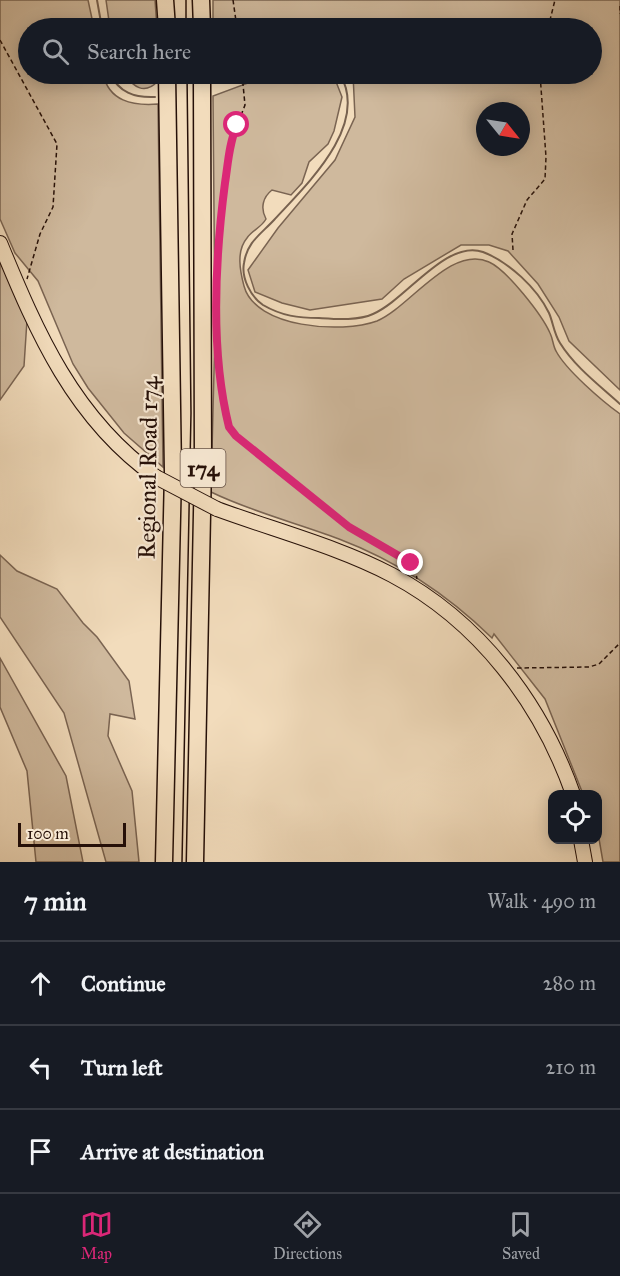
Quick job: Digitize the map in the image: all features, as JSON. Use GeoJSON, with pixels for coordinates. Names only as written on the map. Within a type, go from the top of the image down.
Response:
{"type":"FeatureCollection","features":[{"type":"Feature","properties":{"kind":"highway"},"geometry":{"type":"LineString","coordinates":[[158,0],[159,18]]}},
{"type":"Feature","properties":{"kind":"highway"},"geometry":{"type":"LineString","coordinates":[[165,0],[166,18]]}},
{"type":"Feature","properties":{"kind":"highway"},"geometry":{"type":"LineString","coordinates":[[201,0],[202,18]]}},
{"type":"Feature","properties":{"kind":"highway"},"geometry":{"type":"LineString","coordinates":[[164,84],[168,103]]}},
{"type":"Feature","properties":{"kind":"highway","name":"Regional Road 174"},"geometry":{"type":"LineString","coordinates":[[164,862],[173,473],[168,84]]}},
{"type":"Feature","properties":{"kind":"highway","name":"174"},"geometry":{"type":"LineString","coordinates":[[195,862],[203,441],[202,84]]}},
{"type":"Feature","properties":{"kind":"main road"},"geometry":{"type":"LineString","coordinates":[[0,243],[49,352],[76,398],[114,444],[156,477],[217,509],[363,562],[392,575],[439,605],[485,647],[519,687],[543,726],[562,764],[571,790]]}},
{"type":"Feature","properties":{"kind":"main road"},"geometry":{"type":"LineString","coordinates":[[582,844],[585,862]]}},
{"type":"Feature","properties":{"kind":"path"},"geometry":{"type":"LineString","coordinates":[[233,0],[236,18]]}},
{"type":"Feature","properties":{"kind":"path"},"geometry":{"type":"LineString","coordinates":[[550,18],[555,0]]}},
{"type":"Feature","properties":{"kind":"path"},"geometry":{"type":"LineString","coordinates":[[620,6],[620,14]]}},
{"type":"Feature","properties":{"kind":"path"},"geometry":{"type":"LineString","coordinates":[[0,40],[18,73]]}},
{"type":"Feature","properties":{"kind":"path"},"geometry":{"type":"LineString","coordinates":[[24,84],[57,144],[53,207],[40,234],[27,271],[27,282]]}},
{"type":"Feature","properties":{"kind":"path"},"geometry":{"type":"LineString","coordinates":[[243,84],[245,102],[231,141],[218,250],[219,355],[229,427],[236,436],[349,527],[411,563],[418,576],[417,581]]}},
{"type":"Feature","properties":{"kind":"path"},"geometry":{"type":"LineString","coordinates":[[513,250],[512,234],[527,200],[545,179],[540,84]]}},
{"type":"Feature","properties":{"kind":"path"},"geometry":{"type":"LineString","coordinates":[[535,669],[589,668],[599,664],[620,643]]}},
{"type":"Feature","properties":{"kind":"shaded area"},"geometry":{"type":"Polygon","coordinates":[[[0,0],[88,0],[92,18],[18,18],[18,84],[107,84],[116,96],[123,100],[139,104],[158,104],[163,467],[124,433],[88,388],[73,364],[38,281],[15,253],[0,219],[0,0]]]}},
{"type":"Feature","properties":{"kind":"shaded area"},"geometry":{"type":"Polygon","coordinates":[[[106,0],[155,0],[156,18],[109,18],[106,0]]]}},
{"type":"Feature","properties":{"kind":"shaded area"},"geometry":{"type":"Polygon","coordinates":[[[213,0],[620,0],[620,390],[569,341],[559,317],[538,284],[508,251],[489,245],[461,245],[404,279],[382,299],[310,310],[282,303],[255,292],[248,270],[278,228],[335,160],[355,117],[353,84],[602,84],[602,18],[213,18],[213,0]]]}},
{"type":"Feature","properties":{"kind":"shaded area"},"geometry":{"type":"Polygon","coordinates":[[[134,84],[154,84],[143,89],[134,84]]]}},
{"type":"Feature","properties":{"kind":"shaded area"},"geometry":{"type":"Polygon","coordinates":[[[245,84],[337,84],[342,97],[334,131],[328,144],[309,162],[302,183],[291,195],[272,190],[269,193],[263,207],[266,219],[249,235],[241,249],[240,268],[244,286],[251,300],[264,311],[282,319],[322,327],[343,327],[377,321],[403,304],[445,269],[460,262],[475,259],[489,262],[514,283],[532,305],[546,325],[561,359],[594,393],[620,414],[620,862],[603,862],[600,844],[602,844],[602,790],[581,790],[545,699],[494,634],[492,638],[440,594],[381,558],[339,539],[211,492],[215,330],[213,96],[245,84]]]}},
{"type":"Feature","properties":{"kind":"shaded area"},"geometry":{"type":"Polygon","coordinates":[[[0,261],[27,320],[24,366],[0,400],[0,261]]]}},
{"type":"Feature","properties":{"kind":"shaded area"},"geometry":{"type":"Polygon","coordinates":[[[0,555],[17,571],[57,589],[97,637],[129,681],[135,719],[110,714],[108,736],[132,791],[139,862],[106,862],[64,713],[0,617],[0,555]]]}},
{"type":"Feature","properties":{"kind":"shaded area"},"geometry":{"type":"Polygon","coordinates":[[[0,658],[66,776],[83,862],[36,862],[27,771],[0,707],[0,658]]]}},
{"type":"Feature","properties":{"kind":"waterway"},"geometry":{"type":"LineString","coordinates":[[97,0],[100,18]]}},
{"type":"Feature","properties":{"kind":"waterway"},"geometry":{"type":"LineString","coordinates":[[117,84],[128,93],[155,97]]}},
{"type":"Feature","properties":{"kind":"waterway"},"geometry":{"type":"LineString","coordinates":[[344,84],[347,94],[347,114],[341,134],[317,172],[248,249],[243,269],[248,287],[255,297],[270,309],[290,316],[360,318],[386,307],[441,262],[455,254],[469,250],[483,252],[503,262],[530,285],[549,313],[556,336],[566,352],[620,404]]}},
{"type":"Feature","properties":{"kind":"tram line"},"geometry":{"type":"LineString","coordinates":[[186,0],[186,18]]}},
{"type":"Feature","properties":{"kind":"tram line"},"geometry":{"type":"LineString","coordinates":[[182,862],[191,413],[187,84]]}},
{"type":"Feature","properties":{"kind":"route"},"geometry":{"type":"LineString","coordinates":[[237,125],[230,149],[218,250],[219,355],[229,427],[233,434],[349,527],[411,563]]}}]}
